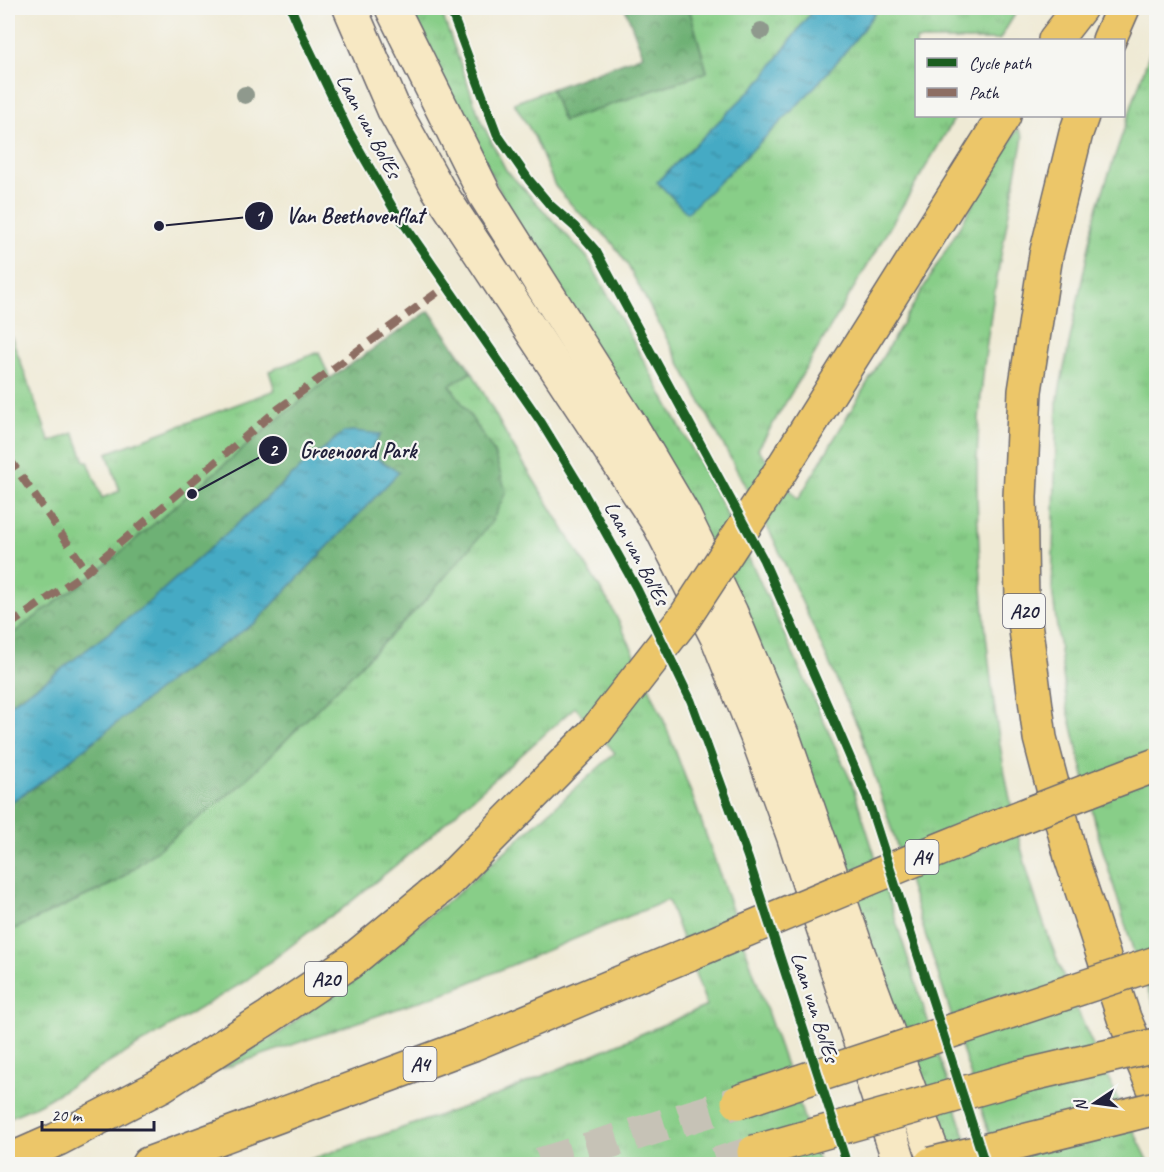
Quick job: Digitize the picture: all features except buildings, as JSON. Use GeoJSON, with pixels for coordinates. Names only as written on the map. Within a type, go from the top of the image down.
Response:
{"type":"FeatureCollection","features":[{"type":"Feature","properties":{"kind":"highway"},"geometry":{"type":"LineString","coordinates":[[1055,39],[1080,8]]}},
{"type":"Feature","properties":{"kind":"highway"},"geometry":{"type":"LineString","coordinates":[[1109,39],[1123,8]]}},
{"type":"Feature","properties":{"kind":"highway","name":"A20"},"geometry":{"type":"LineString","coordinates":[[8,1161],[58,1139],[162,1085],[350,962],[446,883],[596,731],[685,617],[778,475],[1003,117]]}},
{"type":"Feature","properties":{"kind":"highway","name":"A20"},"geometry":{"type":"LineString","coordinates":[[1082,117],[1046,255],[1025,391],[1020,497],[1022,599],[1040,738],[1065,836],[1124,1018],[1156,1093]]}},
{"type":"Feature","properties":{"kind":"highway","name":"A4"},"geometry":{"type":"LineString","coordinates":[[148,1164],[473,1044],[909,862],[1156,765]]}},
{"type":"Feature","properties":{"kind":"highway"},"geometry":{"type":"LineString","coordinates":[[738,1102],[1156,963]]}},
{"type":"Feature","properties":{"kind":"highway"},"geometry":{"type":"LineString","coordinates":[[754,1152],[1020,1077],[1156,1045]]}},
{"type":"Feature","properties":{"kind":"highway"},"geometry":{"type":"LineString","coordinates":[[931,1164],[1156,1108]]}},
{"type":"Feature","properties":{"kind":"street","name":"Laan van Bol'Es"},"geometry":{"type":"LineString","coordinates":[[350,8],[394,110],[438,189],[659,524],[718,639],[793,835],[900,1164]]}},
{"type":"Feature","properties":{"kind":"street"},"geometry":{"type":"LineString","coordinates":[[392,8],[485,195],[683,514],[731,613],[786,742],[859,955],[937,1164]]}},
{"type":"Feature","properties":{"kind":"green space"},"geometry":{"type":"Polygon","coordinates":[[[405,8],[440,8],[481,121],[506,170],[587,257],[753,566],[851,781],[974,1164],[947,1164],[543,274],[405,8]]]}},
{"type":"Feature","properties":{"kind":"green space"},"geometry":{"type":"Polygon","coordinates":[[[625,8],[689,8],[707,72],[563,121],[551,89],[643,55],[625,8]]]}},
{"type":"Feature","properties":{"kind":"green space"},"geometry":{"type":"Polygon","coordinates":[[[689,8],[814,8],[763,78],[657,182],[878,8],[1019,8],[1000,39],[915,39],[915,117],[955,117],[758,449],[798,500],[1018,128],[1023,137],[991,314],[982,385],[978,446],[979,547],[994,704],[1015,824],[1050,941],[1084,1026],[1150,1164],[999,1164],[861,734],[774,540],[627,264],[611,241],[576,210],[555,186],[534,136],[514,103],[551,89],[563,121],[707,71],[689,8]]]}},
{"type":"Feature","properties":{"kind":"green space"},"geometry":{"type":"Polygon","coordinates":[[[1156,34],[1156,1010],[1138,966],[1099,838],[1067,706],[1052,589],[1057,402],[1096,212],[1156,34]]]}},
{"type":"Feature","properties":{"kind":"green space"},"geometry":{"type":"Polygon","coordinates":[[[429,311],[472,372],[511,443],[611,606],[638,661],[664,721],[696,806],[820,1164],[297,1164],[493,1097],[707,1006],[668,900],[452,990],[216,1071],[280,1033],[457,894],[615,753],[575,707],[418,847],[337,913],[327,918],[244,982],[40,1104],[8,1118],[8,932],[116,882],[243,783],[450,385],[8,676],[8,328],[50,442],[74,433],[102,498],[120,491],[107,453],[275,390],[269,371],[319,352],[330,379],[429,311]]]}},
{"type":"Feature","properties":{"kind":"green space"},"geometry":{"type":"Polygon","coordinates":[[[429,311],[472,372],[450,385],[494,452],[506,492],[491,523],[421,605],[243,783],[116,882],[8,932],[8,804],[46,779],[173,678],[256,622],[399,472],[368,453],[381,434],[306,463],[148,603],[47,680],[8,705],[8,637],[97,572],[329,379],[429,311]]]}},
{"type":"Feature","properties":{"kind":"water"},"geometry":{"type":"Polygon","coordinates":[[[814,8],[878,8],[858,36],[812,90],[687,213],[657,182],[763,78],[814,8]]]}},
{"type":"Feature","properties":{"kind":"water"},"geometry":{"type":"Polygon","coordinates":[[[344,432],[381,434],[368,453],[399,472],[256,622],[173,678],[46,779],[8,804],[8,705],[47,680],[148,603],[306,463],[344,432]]]}},
{"type":"Feature","properties":{"kind":"tunnel"},"geometry":{"type":"LineString","coordinates":[[540,1164],[738,1102]]}},
{"type":"Feature","properties":{"kind":"tunnel"},"geometry":{"type":"LineString","coordinates":[[716,1164],[754,1152]]}},
{"type":"Feature","properties":{"kind":"marked path"},"geometry":{"type":"LineString","coordinates":[[8,626],[87,571],[278,409],[446,286]]}},
{"type":"Feature","properties":{"kind":"marked path"},"geometry":{"type":"LineString","coordinates":[[8,457],[87,571]]}},
{"type":"Feature","properties":{"kind":"cycle path"},"geometry":{"type":"LineString","coordinates":[[291,8],[348,130],[393,208],[541,422],[577,481],[637,589],[691,701],[748,858],[847,1164]]}},
{"type":"Feature","properties":{"kind":"cycle path"},"geometry":{"type":"LineString","coordinates":[[450,8],[497,134],[529,180],[550,205],[575,227],[596,251],[763,559],[867,797],[985,1164]]}},
{"type":"Feature","properties":{"kind":"place","name":"Van Beethovenflat"},"geometry":{"type":"Point","coordinates":[159,226]}},
{"type":"Feature","properties":{"kind":"place","name":"Groenoord Park"},"geometry":{"type":"Point","coordinates":[192,494]}}]}
